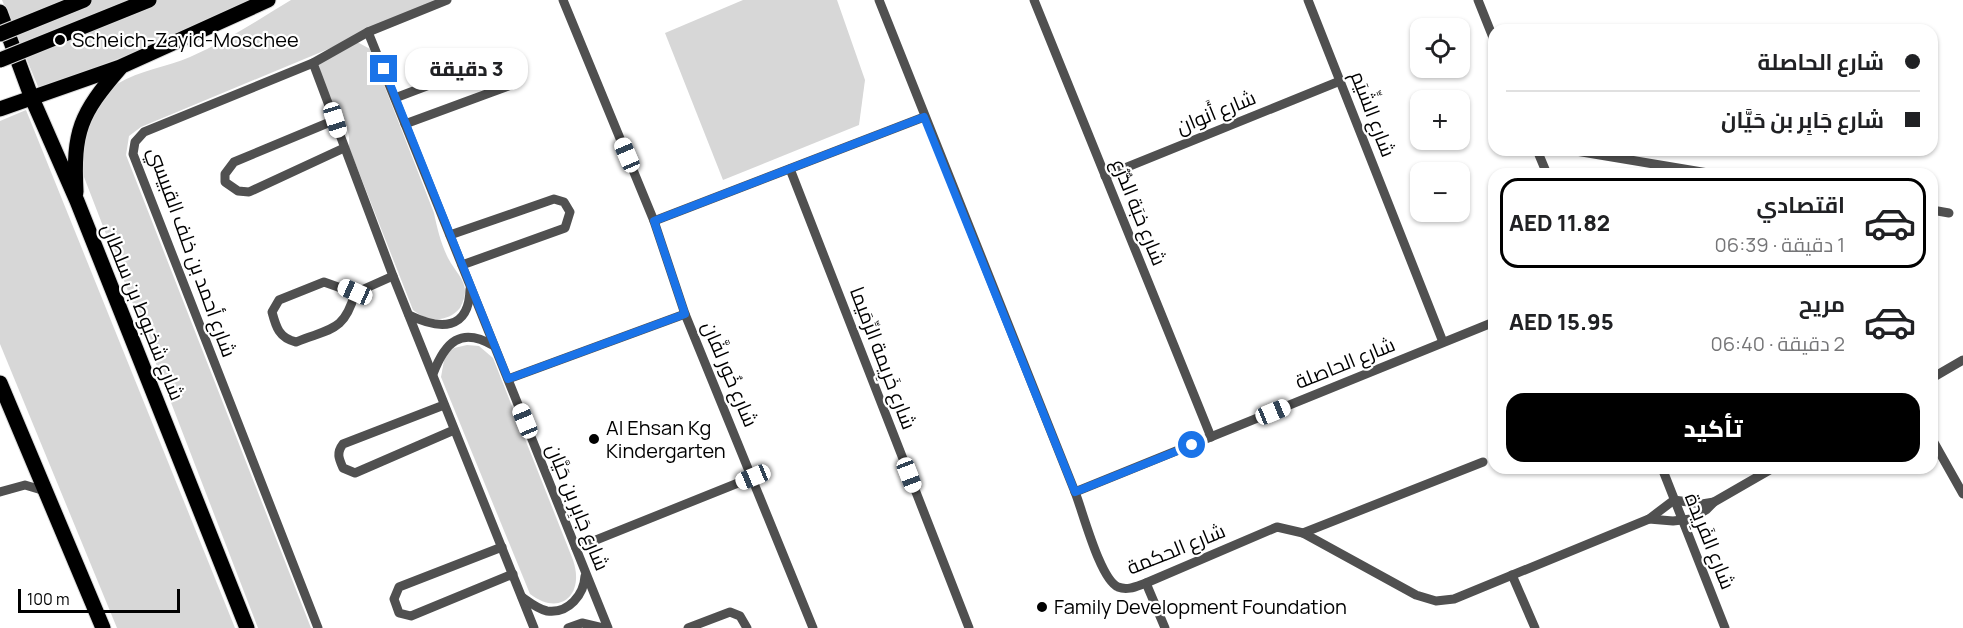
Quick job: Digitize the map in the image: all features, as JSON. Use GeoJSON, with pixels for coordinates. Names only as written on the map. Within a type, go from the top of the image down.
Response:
{"type":"FeatureCollection","features":[{"type":"Feature","properties":{"kind":"main road"},"geometry":{"type":"LineString","coordinates":[[1,23],[84,0]]}},
{"type":"Feature","properties":{"kind":"main road"},"geometry":{"type":"LineString","coordinates":[[0,60],[149,0]]}},
{"type":"Feature","properties":{"kind":"main road"},"geometry":{"type":"LineString","coordinates":[[0,109],[31,96],[120,68],[268,0]]}},
{"type":"Feature","properties":{"kind":"main road","name":"شارع شخبوط بن سلطان"},"geometry":{"type":"LineString","coordinates":[[1,23],[76,201],[247,628]]}},
{"type":"Feature","properties":{"kind":"main road"},"geometry":{"type":"LineString","coordinates":[[0,109],[15,93],[19,63]]}},
{"type":"Feature","properties":{"kind":"main road"},"geometry":{"type":"LineString","coordinates":[[76,201],[75,159],[81,121],[99,92],[120,68]]}},
{"type":"Feature","properties":{"kind":"main road"},"geometry":{"type":"LineString","coordinates":[[0,384],[5,408],[45,491],[103,628]]}},
{"type":"Feature","properties":{"kind":"street","name":"شارع أحمد بن خلف القبيسي"},"geometry":{"type":"LineString","coordinates":[[318,628],[133,154],[135,142],[144,132],[313,63],[368,32],[447,0]]}},
{"type":"Feature","properties":{"kind":"street","name":"شارع خُور لفَّان"},"geometry":{"type":"LineString","coordinates":[[563,0],[654,221],[685,314],[813,628]]}},
{"type":"Feature","properties":{"kind":"street","name":"شارع الحكمة"},"geometry":{"type":"LineString","coordinates":[[879,0],[1107,578],[1117,587],[1125,589],[1146,583],[1277,527],[1304,532],[1416,595],[1436,601],[1454,599],[1649,519],[1674,500]]}},
{"type":"Feature","properties":{"kind":"street","name":"شارع خبَة الدُّرُع"},"geometry":{"type":"LineString","coordinates":[[1034,0],[1211,437]]}},
{"type":"Feature","properties":{"kind":"street","name":"شارع الشِّيَم"},"geometry":{"type":"LineString","coordinates":[[1308,0],[1443,342]]}},
{"type":"Feature","properties":{"kind":"street"},"geometry":{"type":"LineString","coordinates":[[1478,0],[1488,25]]}},
{"type":"Feature","properties":{"kind":"street","name":"شارع جَابِر بن حَيَّان"},"geometry":{"type":"LineString","coordinates":[[368,32],[608,628]]}},
{"type":"Feature","properties":{"kind":"street"},"geometry":{"type":"LineString","coordinates":[[394,98],[498,59],[511,57],[521,64],[522,76],[511,85],[405,124]]}},
{"type":"Feature","properties":{"kind":"street"},"geometry":{"type":"LineString","coordinates":[[313,63],[393,276],[534,628]]}},
{"type":"Feature","properties":{"kind":"street","name":"شارع أَنوان"},"geometry":{"type":"LineString","coordinates":[[1105,176],[1340,81]]}},
{"type":"Feature","properties":{"kind":"street"},"geometry":{"type":"LineString","coordinates":[[654,221],[924,117]]}},
{"type":"Feature","properties":{"kind":"street"},"geometry":{"type":"LineString","coordinates":[[335,120],[234,162],[225,174],[225,182],[238,191],[249,192],[344,148]]}},
{"type":"Feature","properties":{"kind":"street"},"geometry":{"type":"LineString","coordinates":[[1606,156],[1678,168]]}},
{"type":"Feature","properties":{"kind":"street","name":"شارع خَرِيمة الرِّمَيما"},"geometry":{"type":"LineString","coordinates":[[790,169],[969,628]]}},
{"type":"Feature","properties":{"kind":"street"},"geometry":{"type":"LineString","coordinates":[[450,236],[554,200],[564,202],[570,212],[565,228],[462,265]]}},
{"type":"Feature","properties":{"kind":"street"},"geometry":{"type":"LineString","coordinates":[[1938,211],[1949,213]]}},
{"type":"Feature","properties":{"kind":"street"},"geometry":{"type":"LineString","coordinates":[[355,292],[349,315],[341,325],[296,342],[281,336],[275,325],[272,312],[279,300],[324,282],[355,292],[393,276]]}},
{"type":"Feature","properties":{"kind":"street"},"geometry":{"type":"LineString","coordinates":[[409,315],[428,324],[450,324],[467,312],[470,307],[471,287]]}},
{"type":"Feature","properties":{"kind":"street"},"geometry":{"type":"LineString","coordinates":[[508,379],[685,314]]}},
{"type":"Feature","properties":{"kind":"street","name":"شارع الحاصلة"},"geometry":{"type":"LineString","coordinates":[[1075,492],[1488,324]]}},
{"type":"Feature","properties":{"kind":"street"},"geometry":{"type":"LineString","coordinates":[[433,374],[440,355],[447,346],[458,339],[470,336],[481,337],[494,346]]}},
{"type":"Feature","properties":{"kind":"street"},"geometry":{"type":"LineString","coordinates":[[1938,375],[1963,360]]}},
{"type":"Feature","properties":{"kind":"street"},"geometry":{"type":"LineString","coordinates":[[444,405],[343,444],[338,450],[338,457],[343,468],[355,473],[454,430]]}},
{"type":"Feature","properties":{"kind":"street"},"geometry":{"type":"LineString","coordinates":[[1938,450],[1963,494]]}},
{"type":"Feature","properties":{"kind":"street","name":"شارع الحكمة"},"geometry":{"type":"LineString","coordinates":[[1304,532],[1483,462]]}},
{"type":"Feature","properties":{"kind":"street","name":"شارع الفَرِيدة"},"geometry":{"type":"LineString","coordinates":[[1664,474],[1725,628]]}},
{"type":"Feature","properties":{"kind":"street"},"geometry":{"type":"LineString","coordinates":[[1682,521],[1699,515],[1714,502],[1763,474]]}},
{"type":"Feature","properties":{"kind":"street"},"geometry":{"type":"LineString","coordinates":[[576,548],[753,477]]}},
{"type":"Feature","properties":{"kind":"street"},"geometry":{"type":"LineString","coordinates":[[0,492],[25,485],[45,491]]}},
{"type":"Feature","properties":{"kind":"street"},"geometry":{"type":"LineString","coordinates":[[1674,500],[1692,503],[1714,502]]}},
{"type":"Feature","properties":{"kind":"street","name":"شارع الحكمة"},"geometry":{"type":"LineString","coordinates":[[1649,519],[1682,521]]}},
{"type":"Feature","properties":{"kind":"street"},"geometry":{"type":"LineString","coordinates":[[502,547],[399,587],[394,599],[399,613],[411,616],[513,574]]}},
{"type":"Feature","properties":{"kind":"street"},"geometry":{"type":"LineString","coordinates":[[522,597],[548,611],[559,610],[577,599],[584,587],[585,572]]}},
{"type":"Feature","properties":{"kind":"street"},"geometry":{"type":"LineString","coordinates":[[1512,575],[1535,628]]}},
{"type":"Feature","properties":{"kind":"street"},"geometry":{"type":"LineString","coordinates":[[1146,583],[1165,628]]}},
{"type":"Feature","properties":{"kind":"street"},"geometry":{"type":"LineString","coordinates":[[688,628],[730,612],[740,616],[747,628]]}},
{"type":"Feature","properties":{"kind":"street"},"geometry":{"type":"LineString","coordinates":[[568,628],[582,623],[603,628]]}},
{"type":"Feature","properties":{"kind":"shaded area"},"geometry":{"type":"Polygon","coordinates":[[[2,0],[251,0],[138,51],[39,89],[2,0]]]}},
{"type":"Feature","properties":{"kind":"shaded area"},"geometry":{"type":"Polygon","coordinates":[[[291,0],[446,0],[141,127],[129,136],[126,155],[311,628],[258,628],[84,177],[82,152],[86,125],[91,113],[106,92],[117,84],[135,75],[203,51],[291,0]]]}},
{"type":"Feature","properties":{"kind":"shaded area"},"geometry":{"type":"Polygon","coordinates":[[[743,0],[837,0],[865,80],[859,125],[723,180],[665,33],[743,0]]]}},
{"type":"Feature","properties":{"kind":"shaded area"},"geometry":{"type":"Polygon","coordinates":[[[352,43],[359,43],[370,49],[434,213],[443,247],[463,281],[464,300],[460,308],[449,316],[431,319],[413,310],[349,147],[346,126],[325,87],[319,66],[320,61],[352,43]]]}},
{"type":"Feature","properties":{"kind":"shaded area"},"geometry":{"type":"Polygon","coordinates":[[[26,110],[235,628],[117,628],[0,344],[0,121],[26,110]]]}},
{"type":"Feature","properties":{"kind":"shaded area"},"geometry":{"type":"Polygon","coordinates":[[[467,345],[479,346],[493,358],[573,560],[576,583],[573,592],[560,603],[541,601],[530,594],[441,377],[445,355],[454,348],[467,345]]]}},
{"type":"Feature","properties":{"kind":"place","name":"Scheich-Zayid-Moschee"},"geometry":{"type":"Point","coordinates":[60,40]}},
{"type":"Feature","properties":{"kind":"place","name":"Al Ehsan Kg Kindergarten"},"geometry":{"type":"Point","coordinates":[594,439]}},
{"type":"Feature","properties":{"kind":"place","name":"Family Development Foundation"},"geometry":{"type":"Point","coordinates":[1042,607]}},
{"type":"Feature","properties":{"kind":"route"},"geometry":{"type":"LineString","coordinates":[[384,69],[508,379],[685,314],[654,221],[924,117],[1075,492],[1192,445]]}}]}
